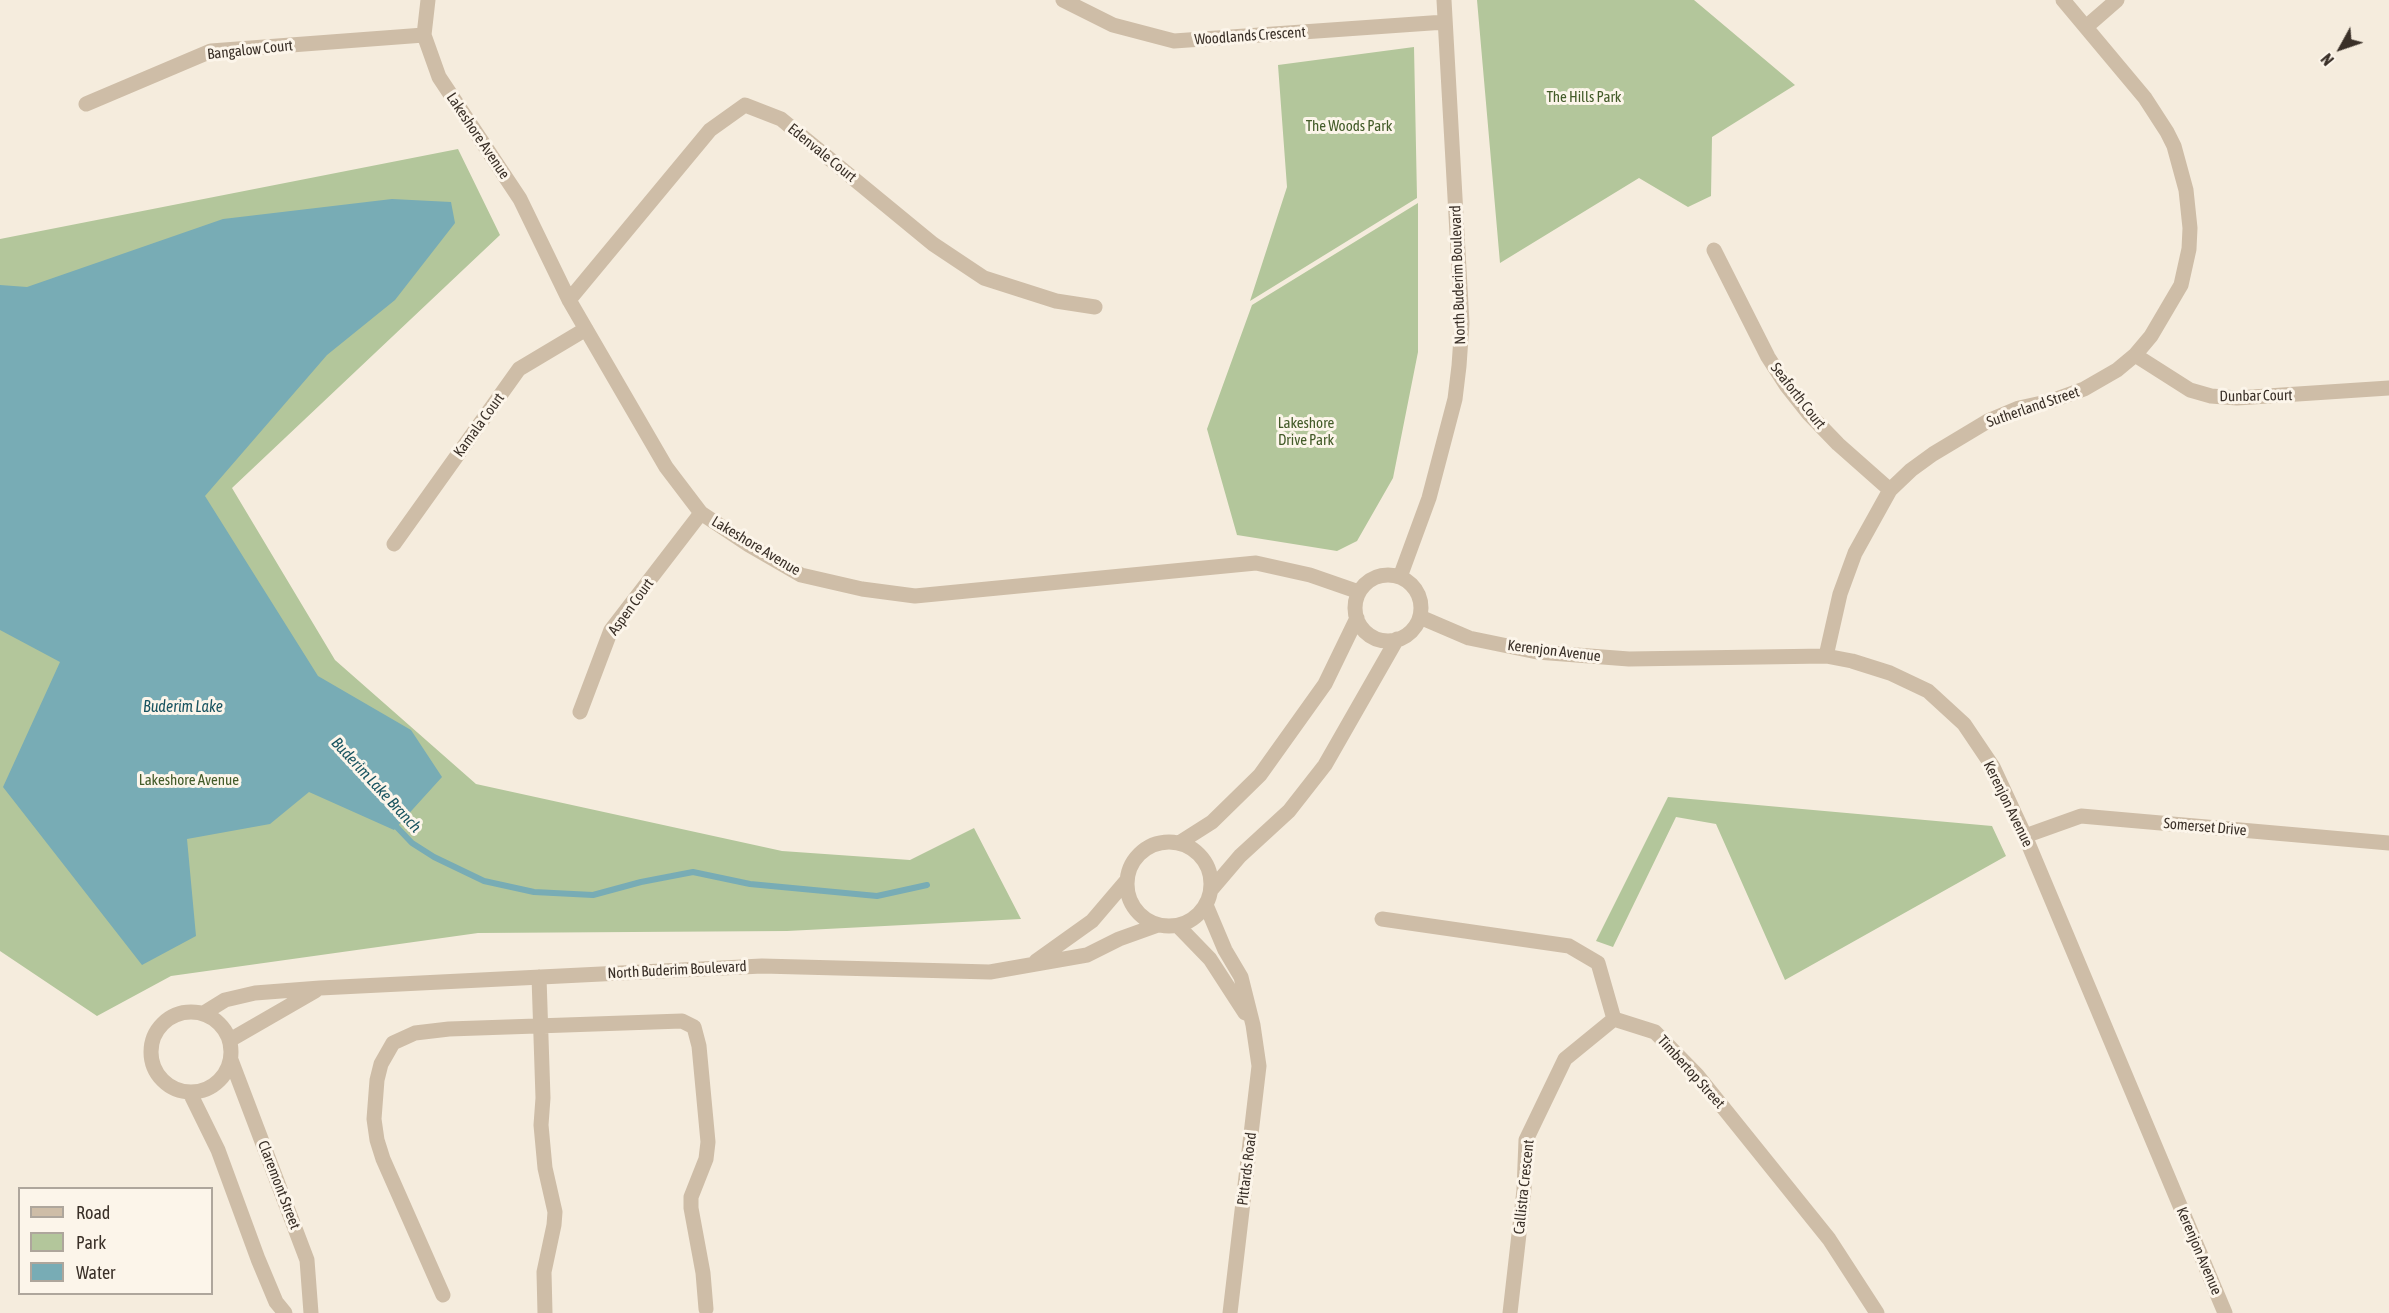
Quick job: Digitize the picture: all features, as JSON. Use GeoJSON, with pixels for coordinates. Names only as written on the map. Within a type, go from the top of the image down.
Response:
{"type":"FeatureCollection","features":[{"type":"Feature","properties":{"kind":"street","name":"Lakeshore Avenue"},"geometry":{"type":"LineString","coordinates":[[428,0],[424,35],[439,77],[520,200],[569,300],[666,467],[701,513],[749,545],[801,575],[862,589],[915,596],[1256,563],[1310,575],[1359,592]]}},
{"type":"Feature","properties":{"kind":"street","name":"Woodlands Crescent"},"geometry":{"type":"LineString","coordinates":[[1063,0],[1113,25],[1174,41],[1445,22]]}},
{"type":"Feature","properties":{"kind":"street","name":"North Buderim Boulevard"},"geometry":{"type":"LineString","coordinates":[[1400,577],[1429,498],[1455,399],[1459,366],[1461,311],[1444,0]]}},
{"type":"Feature","properties":{"kind":"street","name":"Sutherland Street"},"geometry":{"type":"LineString","coordinates":[[1826,656],[1840,594],[1855,553],[1890,490],[1911,470],[1933,454],[1988,421],[2019,408],[2051,401],[2084,389],[2117,370],[2135,355],[2151,336],[2181,285],[2189,249],[2186,190],[2180,164],[2167,132],[2145,98],[2063,0]]}},
{"type":"Feature","properties":{"kind":"street"},"geometry":{"type":"LineString","coordinates":[[2086,27],[2117,0]]}},
{"type":"Feature","properties":{"kind":"street","name":"Bangalow Court"},"geometry":{"type":"LineString","coordinates":[[86,104],[211,51],[424,35]]}},
{"type":"Feature","properties":{"kind":"street","name":"Edenvale Court"},"geometry":{"type":"LineString","coordinates":[[569,300],[710,130],[745,105],[781,119],[933,244],[984,278],[1056,301],[1095,307]]}},
{"type":"Feature","properties":{"kind":"street","name":"Seaforth Court"},"geometry":{"type":"LineString","coordinates":[[1714,250],[1768,357],[1786,385],[1809,414],[1838,444],[1890,490]]}},
{"type":"Feature","properties":{"kind":"street","name":"Kamala Court"},"geometry":{"type":"LineString","coordinates":[[394,543],[519,369],[585,329]]}},
{"type":"Feature","properties":{"kind":"street","name":"Dunbar Court"},"geometry":{"type":"LineString","coordinates":[[2135,355],[2190,390],[2211,396],[2237,398],[2389,388]]}},
{"type":"Feature","properties":{"kind":"street","name":"Aspen Court"},"geometry":{"type":"LineString","coordinates":[[580,712],[611,630],[701,513]]}},
{"type":"Feature","properties":{"kind":"street"},"geometry":{"type":"LineString","coordinates":[[1381,575],[1400,577],[1409,582],[1420,598],[1420,617],[1415,627],[1407,634],[1387,641],[1369,634],[1357,618],[1355,605],[1359,592],[1365,584],[1381,575]]}},
{"type":"Feature","properties":{"kind":"street","name":"Kerenjon Avenue"},"geometry":{"type":"LineString","coordinates":[[1420,617],[1469,638],[1537,652],[1629,659],[1826,656],[1852,661],[1890,673],[1928,691],[1964,724],[1993,767],[2025,836],[2225,1313]]}},
{"type":"Feature","properties":{"kind":"street"},"geometry":{"type":"LineString","coordinates":[[1179,843],[1212,822],[1260,775],[1325,684],[1357,618]]}},
{"type":"Feature","properties":{"kind":"street"},"geometry":{"type":"LineString","coordinates":[[1211,890],[1240,856],[1289,811],[1325,765],[1397,639]]}},
{"type":"Feature","properties":{"kind":"street","name":"Somerset Drive"},"geometry":{"type":"LineString","coordinates":[[2025,836],[2081,816],[2389,843]]}},
{"type":"Feature","properties":{"kind":"street"},"geometry":{"type":"LineString","coordinates":[[1179,843],[1191,848],[1208,866],[1211,890],[1206,905],[1189,922],[1178,926],[1158,925],[1145,919],[1134,908],[1128,894],[1127,880],[1130,868],[1145,850],[1155,844],[1179,843]]}},
{"type":"Feature","properties":{"kind":"street","name":"North Buderim Boulevard"},"geometry":{"type":"LineString","coordinates":[[1034,963],[1092,921],[1127,880]]}},
{"type":"Feature","properties":{"kind":"street","name":"Pittards Road"},"geometry":{"type":"LineString","coordinates":[[1206,905],[1225,950],[1241,977],[1253,1025],[1259,1066],[1230,1313]]}},
{"type":"Feature","properties":{"kind":"street"},"geometry":{"type":"LineString","coordinates":[[1382,919],[1569,946],[1598,963],[1614,1019]]}},
{"type":"Feature","properties":{"kind":"street","name":"North Buderim Boulevard"},"geometry":{"type":"LineString","coordinates":[[204,1013],[225,1000],[255,993],[320,988],[762,966],[990,972],[1088,955],[1119,939],[1158,925]]}},
{"type":"Feature","properties":{"kind":"street","name":"Pittards Road"},"geometry":{"type":"LineString","coordinates":[[1178,926],[1210,959],[1253,1025]]}},
{"type":"Feature","properties":{"kind":"street"},"geometry":{"type":"LineString","coordinates":[[540,977],[543,1151],[555,1212],[543,1272],[545,1313]]}},
{"type":"Feature","properties":{"kind":"street","name":"North Buderim Boulevard"},"geometry":{"type":"LineString","coordinates":[[230,1040],[320,988]]}},
{"type":"Feature","properties":{"kind":"street"},"geometry":{"type":"LineString","coordinates":[[187,1011],[204,1013],[216,1019],[225,1029],[230,1040],[231,1060],[221,1080],[201,1092],[190,1093],[177,1090],[166,1084],[154,1068],[151,1049],[153,1036],[170,1017],[187,1011]]}},
{"type":"Feature","properties":{"kind":"street","name":"Callistra Crescent"},"geometry":{"type":"LineString","coordinates":[[1510,1313],[1524,1191],[1526,1140],[1565,1059],[1614,1019]]}},
{"type":"Feature","properties":{"kind":"street","name":"Timbertop Street"},"geometry":{"type":"LineString","coordinates":[[1614,1019],[1655,1032],[1697,1075],[1829,1239],[1877,1313]]}},
{"type":"Feature","properties":{"kind":"street"},"geometry":{"type":"LineString","coordinates":[[443,1295],[383,1159],[377,1140],[374,1101],[381,1064],[393,1043],[404,1036],[426,1030],[682,1021],[694,1027],[699,1046],[708,1142],[706,1159],[691,1197],[691,1208],[704,1273],[706,1309]]}},
{"type":"Feature","properties":{"kind":"street","name":"Claremont Street"},"geometry":{"type":"LineString","coordinates":[[231,1060],[308,1260],[311,1313]]}},
{"type":"Feature","properties":{"kind":"street"},"geometry":{"type":"LineString","coordinates":[[190,1093],[218,1150],[276,1302],[285,1313]]}},
{"type":"Feature","properties":{"kind":"green space","name":"The Hills Park"},"geometry":{"type":"Polygon","coordinates":[[[1477,0],[1694,0],[1795,85],[1712,137],[1711,196],[1688,207],[1639,178],[1500,263],[1477,0]]]}},
{"type":"Feature","properties":{"kind":"green space","name":"The Woods Park"},"geometry":{"type":"Polygon","coordinates":[[[1414,47],[1417,198],[1250,301],[1287,187],[1278,65],[1414,47]]]}},
{"type":"Feature","properties":{"kind":"green space","name":"Lakeshore Avenue"},"geometry":{"type":"Polygon","coordinates":[[[458,149],[500,235],[232,488],[335,660],[476,784],[782,851],[910,860],[974,828],[1021,919],[787,931],[478,933],[171,976],[97,1016],[0,951],[0,239],[458,149]]]}},
{"type":"Feature","properties":{"kind":"green space","name":"Lakeshore Drive Park"},"geometry":{"type":"Polygon","coordinates":[[[1418,203],[1418,352],[1393,478],[1357,541],[1337,551],[1237,535],[1207,429],[1252,305],[1418,203]]]}},
{"type":"Feature","properties":{"kind":"green space"},"geometry":{"type":"Polygon","coordinates":[[[1668,797],[1992,826],[2006,856],[1785,980],[1716,824],[1676,817],[1613,947],[1596,941],[1668,797]]]}},
{"type":"Feature","properties":{"kind":"water","name":"Buderim Lake"},"geometry":{"type":"Polygon","coordinates":[[[392,199],[451,202],[455,223],[395,300],[327,355],[205,496],[318,676],[411,730],[442,777],[394,830],[309,792],[270,824],[187,839],[196,936],[142,965],[3,787],[60,662],[0,630],[0,285],[27,287],[223,219],[392,199]]]}},
{"type":"Feature","properties":{"kind":"waterway","name":"Buderim Lake Branch"},"geometry":{"type":"LineString","coordinates":[[392,822],[412,843],[434,857],[484,881],[534,892],[593,895],[641,882],[693,872],[750,884],[877,896],[927,885]]}}]}
